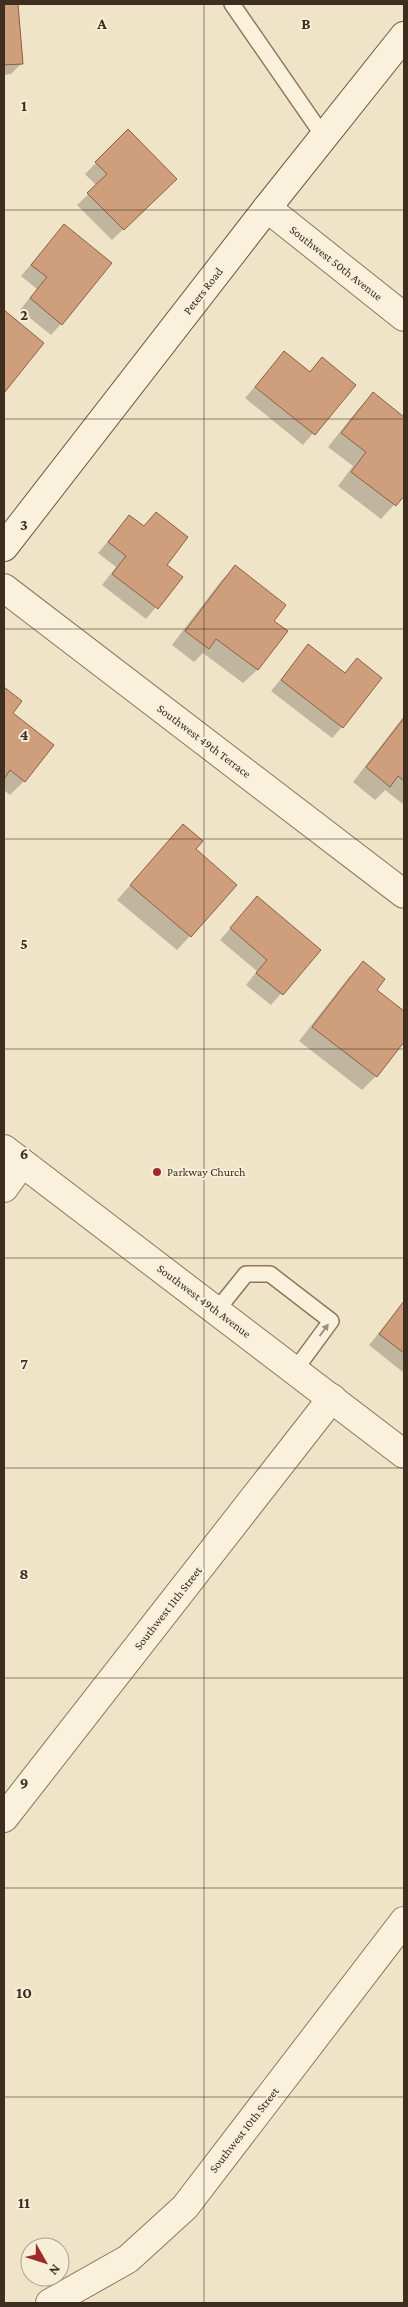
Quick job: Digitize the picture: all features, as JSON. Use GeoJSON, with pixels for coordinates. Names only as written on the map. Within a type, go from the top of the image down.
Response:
{"type":"FeatureCollection","features":[{"type":"Feature","properties":{"kind":"street","name":"Peters Road"},"geometry":{"type":"LineString","coordinates":[[4,547],[267,208],[404,36]]}},
{"type":"Feature","properties":{"kind":"street","name":"Southwest 50th Avenue"},"geometry":{"type":"LineString","coordinates":[[267,208],[404,317]]}},
{"type":"Feature","properties":{"kind":"street","name":"Southwest 49th Terrace"},"geometry":{"type":"LineString","coordinates":[[4,588],[404,894]]}},
{"type":"Feature","properties":{"kind":"street"},"geometry":{"type":"LineString","coordinates":[[4,1188],[13,1156]]}},
{"type":"Feature","properties":{"kind":"street","name":"Southwest 49th Avenue"},"geometry":{"type":"LineString","coordinates":[[13,1156],[404,1454]]}},
{"type":"Feature","properties":{"kind":"street","name":"Southwest 11th Street"},"geometry":{"type":"LineString","coordinates":[[4,1818],[332,1398]]}},
{"type":"Feature","properties":{"kind":"street","name":"Southwest 10th Street"},"geometry":{"type":"LineString","coordinates":[[50,2303],[128,2258],[185,2206],[404,1922]]}},
{"type":"Feature","properties":{"kind":"lane"},"geometry":{"type":"LineString","coordinates":[[232,4],[324,137]]}},
{"type":"Feature","properties":{"kind":"lane"},"geometry":{"type":"LineString","coordinates":[[217,1310],[246,1274],[270,1274],[331,1321],[295,1370]]}},
{"type":"Feature","properties":{"kind":"building"},"geometry":{"type":"Polygon","coordinates":[[[4,4],[18,4],[23,64],[4,65],[4,4]]]}},
{"type":"Feature","properties":{"kind":"building"},"geometry":{"type":"Polygon","coordinates":[[[128,129],[177,179],[124,230],[87,193],[107,174],[95,162],[128,129]]]}},
{"type":"Feature","properties":{"kind":"building"},"geometry":{"type":"Polygon","coordinates":[[[64,224],[112,263],[62,325],[30,298],[47,277],[31,265],[64,224]]]}},
{"type":"Feature","properties":{"kind":"building"},"geometry":{"type":"Polygon","coordinates":[[[4,310],[44,343],[4,393],[4,310]]]}},
{"type":"Feature","properties":{"kind":"building"},"geometry":{"type":"Polygon","coordinates":[[[284,351],[310,372],[322,357],[356,385],[315,435],[255,387],[284,351]]]}},
{"type":"Feature","properties":{"kind":"building"},"geometry":{"type":"Polygon","coordinates":[[[373,392],[404,417],[404,496],[396,506],[351,472],[366,452],[341,433],[373,392]]]}},
{"type":"Feature","properties":{"kind":"building"},"geometry":{"type":"Polygon","coordinates":[[[156,512],[188,537],[167,565],[183,577],[158,609],[112,574],[126,556],[108,542],[129,515],[144,526],[156,512]]]}},
{"type":"Feature","properties":{"kind":"building"},"geometry":{"type":"Polygon","coordinates":[[[235,565],[286,605],[274,621],[288,631],[258,670],[216,639],[209,649],[185,631],[235,565]]]}},
{"type":"Feature","properties":{"kind":"building"},"geometry":{"type":"Polygon","coordinates":[[[308,644],[345,673],[357,658],[382,678],[343,728],[281,680],[308,644]]]}},
{"type":"Feature","properties":{"kind":"building"},"geometry":{"type":"Polygon","coordinates":[[[4,687],[22,701],[13,713],[54,745],[25,782],[10,770],[4,779],[4,687]]]}},
{"type":"Feature","properties":{"kind":"building"},"geometry":{"type":"Polygon","coordinates":[[[404,718],[404,781],[398,776],[390,787],[366,767],[404,718]]]}},
{"type":"Feature","properties":{"kind":"building"},"geometry":{"type":"Polygon","coordinates":[[[183,824],[203,841],[196,849],[237,885],[191,937],[130,885],[183,824]]]}},
{"type":"Feature","properties":{"kind":"building"},"geometry":{"type":"Polygon","coordinates":[[[257,896],[321,950],[283,995],[256,973],[267,960],[230,928],[257,896]]]}},
{"type":"Feature","properties":{"kind":"building"},"geometry":{"type":"Polygon","coordinates":[[[363,961],[385,979],[377,990],[404,1011],[404,1042],[377,1077],[312,1027],[363,961]]]}},
{"type":"Feature","properties":{"kind":"building"},"geometry":{"type":"Polygon","coordinates":[[[404,1301],[404,1353],[379,1334],[404,1301]]]}},
{"type":"Feature","properties":{"kind":"place","name":"Parkway Church"},"geometry":{"type":"Point","coordinates":[157,1172]}}]}
